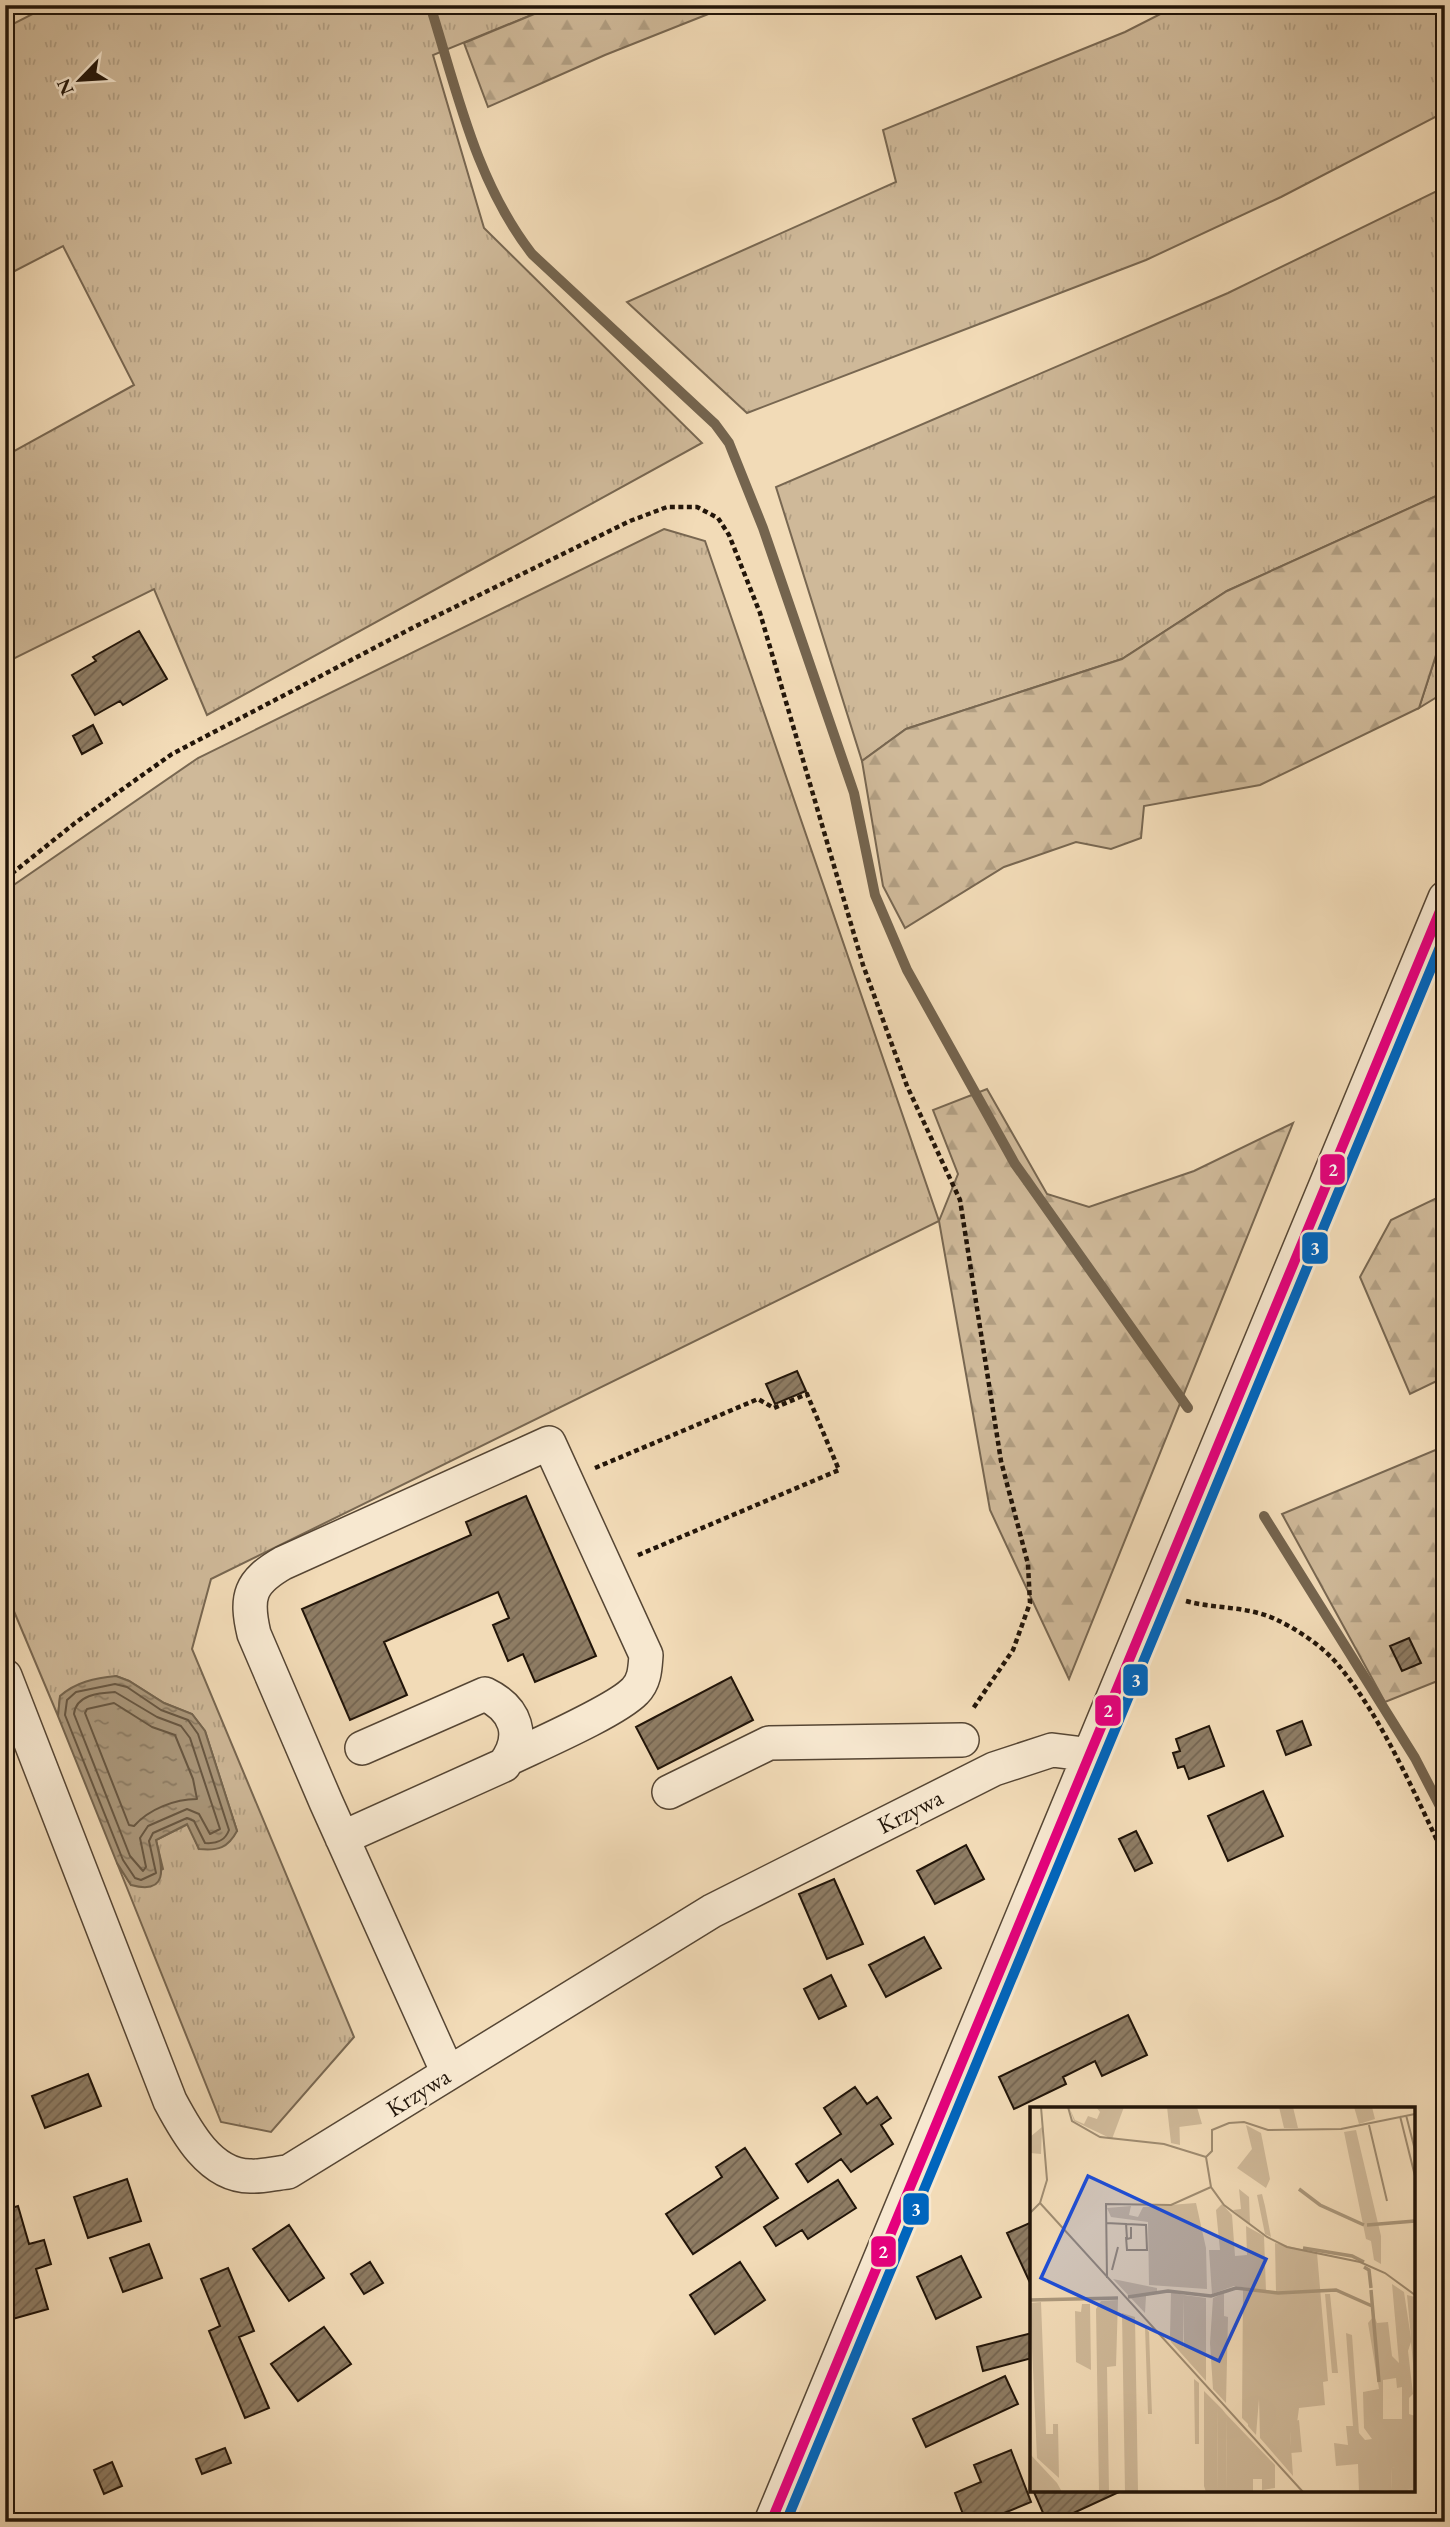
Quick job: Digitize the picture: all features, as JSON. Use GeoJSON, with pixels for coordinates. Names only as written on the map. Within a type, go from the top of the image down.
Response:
{"type":"FeatureCollection","features":[{"type":"Feature","properties":{"kind":"street"},"geometry":{"type":"LineString","coordinates":[[771,2522],[1092,1755],[1445,898]]}},
{"type":"Feature","properties":{"kind":"street"},"geometry":{"type":"LineString","coordinates":[[449,2073],[342,1838],[254,1634],[249,1611],[252,1591],[262,1575],[283,1563],[549,1443],[646,1655],[645,1675],[635,1691],[615,1704],[508,1759]]}},
{"type":"Feature","properties":{"kind":"street","name":"Krzywa"},"geometry":{"type":"LineString","coordinates":[[5,1676],[170,2101],[191,2140],[220,2166],[247,2177],[288,2172],[712,1911],[994,1769],[1052,1750],[1092,1755]]}},
{"type":"Feature","properties":{"kind":"street"},"geometry":{"type":"LineString","coordinates":[[342,1838],[504,1765],[517,1737],[512,1717],[499,1701],[485,1694],[362,1748]]}},
{"type":"Feature","properties":{"kind":"street"},"geometry":{"type":"LineString","coordinates":[[669,1792],[769,1743],[961,1740]]}},
{"type":"Feature","properties":{"kind":"path"},"geometry":{"type":"LineString","coordinates":[[5,879],[75,823],[172,754],[416,626],[630,521],[667,507],[697,507],[718,518],[733,544],[760,613],[863,965],[907,1086],[960,1200],[1001,1461],[1028,1564],[1030,1603],[1013,1650],[969,1714],[960,1732],[961,1740]]}},
{"type":"Feature","properties":{"kind":"path"},"geometry":{"type":"LineString","coordinates":[[565,1480],[758,1399],[774,1408],[807,1394],[839,1470],[607,1568]]}},
{"type":"Feature","properties":{"kind":"path"},"geometry":{"type":"LineString","coordinates":[[1159,1593],[1197,1604],[1240,1609],[1273,1618],[1304,1636],[1339,1665],[1372,1716],[1445,1857]]}},
{"type":"Feature","properties":{"kind":"green space"},"geometry":{"type":"Polygon","coordinates":[[[50,5],[556,5],[433,55],[484,228],[702,443],[207,715],[154,589],[5,663],[5,456],[134,385],[63,246],[5,276],[5,28],[50,5]]]}},
{"type":"Feature","properties":{"kind":"green space"},"geometry":{"type":"Polygon","coordinates":[[[556,5],[731,5],[605,55],[488,107],[464,43],[556,5]]]}},
{"type":"Feature","properties":{"kind":"green space"},"geometry":{"type":"Polygon","coordinates":[[[1178,5],[1445,5],[1445,112],[1281,197],[1146,260],[747,413],[627,302],[896,182],[883,130],[1125,32],[1178,5]]]}},
{"type":"Feature","properties":{"kind":"green space"},"geometry":{"type":"Polygon","coordinates":[[[1445,187],[1445,492],[1227,591],[1122,659],[906,729],[862,761],[776,487],[1228,293],[1445,187]]]}},
{"type":"Feature","properties":{"kind":"green space"},"geometry":{"type":"Polygon","coordinates":[[[1445,492],[1445,627],[1419,708],[1260,785],[1144,806],[1141,838],[1111,849],[1076,842],[1004,867],[905,928],[883,886],[862,761],[906,729],[1122,659],[1227,591],[1445,492]]]}},
{"type":"Feature","properties":{"kind":"green space"},"geometry":{"type":"Polygon","coordinates":[[[664,529],[705,541],[939,1221],[211,1579],[192,1649],[354,2037],[271,2132],[221,2122],[117,1863],[131,1885],[163,1869],[156,1840],[188,1824],[199,1849],[237,1831],[205,1731],[192,1714],[164,1703],[116,1676],[60,1697],[58,1716],[5,1590],[5,891],[198,758],[664,529]]]}},
{"type":"Feature","properties":{"kind":"green space"},"geometry":{"type":"Polygon","coordinates":[[[1445,627],[1445,692],[1419,708],[1445,627]]]}},
{"type":"Feature","properties":{"kind":"green space"},"geometry":{"type":"Polygon","coordinates":[[[987,1089],[1047,1194],[1089,1207],[1194,1171],[1293,1123],[1069,1679],[990,1510],[939,1221],[958,1174],[933,1110],[987,1089]]]}},
{"type":"Feature","properties":{"kind":"green space"},"geometry":{"type":"Polygon","coordinates":[[[1445,1194],[1445,1377],[1410,1394],[1360,1277],[1391,1220],[1445,1194]]]}},
{"type":"Feature","properties":{"kind":"green space"},"geometry":{"type":"Polygon","coordinates":[[[1445,1446],[1445,1678],[1385,1702],[1282,1514],[1445,1446]]]}},
{"type":"Feature","properties":{"kind":"water"},"geometry":{"type":"Polygon","coordinates":[[[116,1676],[164,1703],[192,1714],[205,1731],[237,1831],[226,1845],[212,1849],[199,1849],[187,1824],[156,1840],[161,1875],[153,1886],[131,1885],[117,1863],[58,1716],[60,1696],[66,1691],[86,1681],[116,1676]]]}},
{"type":"Feature","properties":{"kind":"building"},"geometry":{"type":"Polygon","coordinates":[[[139,631],[167,679],[123,705],[120,701],[95,715],[72,675],[96,661],[93,657],[139,631]]]}},
{"type":"Feature","properties":{"kind":"building"},"geometry":{"type":"Polygon","coordinates":[[[93,725],[102,743],[82,754],[73,736],[93,725]]]}},
{"type":"Feature","properties":{"kind":"building"},"geometry":{"type":"Polygon","coordinates":[[[797,1371],[806,1391],[775,1404],[766,1384],[797,1371]]]}},
{"type":"Feature","properties":{"kind":"building"},"geometry":{"type":"Polygon","coordinates":[[[526,1496],[596,1656],[535,1682],[523,1654],[508,1661],[493,1625],[509,1618],[498,1592],[384,1642],[407,1695],[350,1720],[302,1609],[471,1535],[466,1522],[526,1496]]]}},
{"type":"Feature","properties":{"kind":"building"},"geometry":{"type":"Polygon","coordinates":[[[1409,1638],[1421,1663],[1402,1671],[1390,1646],[1409,1638]]]}},
{"type":"Feature","properties":{"kind":"building"},"geometry":{"type":"Polygon","coordinates":[[[731,1677],[753,1720],[658,1769],[636,1727],[731,1677]]]}},
{"type":"Feature","properties":{"kind":"building"},"geometry":{"type":"Polygon","coordinates":[[[1302,1721],[1311,1745],[1286,1755],[1277,1731],[1302,1721]]]}},
{"type":"Feature","properties":{"kind":"building"},"geometry":{"type":"Polygon","coordinates":[[[1209,1726],[1224,1766],[1189,1779],[1184,1766],[1178,1768],[1173,1753],[1180,1751],[1176,1739],[1209,1726]]]}},
{"type":"Feature","properties":{"kind":"building"},"geometry":{"type":"Polygon","coordinates":[[[1263,1791],[1283,1836],[1228,1861],[1208,1816],[1263,1791]]]}},
{"type":"Feature","properties":{"kind":"building"},"geometry":{"type":"Polygon","coordinates":[[[1136,1831],[1152,1863],[1135,1871],[1119,1839],[1136,1831]]]}},
{"type":"Feature","properties":{"kind":"building"},"geometry":{"type":"Polygon","coordinates":[[[966,1845],[984,1879],[935,1904],[917,1871],[966,1845]]]}},
{"type":"Feature","properties":{"kind":"building"},"geometry":{"type":"Polygon","coordinates":[[[834,1879],[863,1944],[827,1959],[799,1894],[834,1879]]]}},
{"type":"Feature","properties":{"kind":"building"},"geometry":{"type":"Polygon","coordinates":[[[924,1937],[941,1968],[886,1997],[869,1965],[924,1937]]]}},
{"type":"Feature","properties":{"kind":"building"},"geometry":{"type":"Polygon","coordinates":[[[831,1975],[846,2006],[819,2019],[804,1989],[831,1975]]]}},
{"type":"Feature","properties":{"kind":"building"},"geometry":{"type":"Polygon","coordinates":[[[1128,2015],[1147,2055],[1102,2076],[1095,2061],[1063,2077],[1066,2084],[1014,2109],[999,2077],[1128,2015]]]}},
{"type":"Feature","properties":{"kind":"building"},"geometry":{"type":"Polygon","coordinates":[[[88,2074],[101,2106],[45,2128],[32,2096],[88,2074]]]}},
{"type":"Feature","properties":{"kind":"building"},"geometry":{"type":"Polygon","coordinates":[[[855,2087],[867,2104],[877,2097],[891,2118],[881,2125],[893,2144],[851,2172],[841,2159],[808,2182],[796,2164],[841,2134],[824,2108],[855,2087]]]}},
{"type":"Feature","properties":{"kind":"building"},"geometry":{"type":"Polygon","coordinates":[[[745,2148],[778,2198],[693,2254],[666,2214],[722,2177],[716,2167],[745,2148]]]}},
{"type":"Feature","properties":{"kind":"building"},"geometry":{"type":"Polygon","coordinates":[[[127,2179],[141,2221],[88,2238],[74,2197],[127,2179]]]}},
{"type":"Feature","properties":{"kind":"building"},"geometry":{"type":"Polygon","coordinates":[[[838,2180],[856,2208],[808,2239],[802,2230],[776,2246],[764,2227],[838,2180]]]}},
{"type":"Feature","properties":{"kind":"building"},"geometry":{"type":"Polygon","coordinates":[[[18,2206],[29,2244],[44,2240],[51,2264],[36,2269],[48,2309],[9,2320],[5,2307],[5,2210],[18,2206]]]}},
{"type":"Feature","properties":{"kind":"building"},"geometry":{"type":"Polygon","coordinates":[[[1030,2223],[1030,2283],[1007,2233],[1030,2223]]]}},
{"type":"Feature","properties":{"kind":"building"},"geometry":{"type":"Polygon","coordinates":[[[289,2225],[324,2278],[289,2301],[253,2249],[289,2225]]]}},
{"type":"Feature","properties":{"kind":"building"},"geometry":{"type":"Polygon","coordinates":[[[149,2244],[162,2278],[123,2292],[110,2258],[149,2244]]]}},
{"type":"Feature","properties":{"kind":"building"},"geometry":{"type":"Polygon","coordinates":[[[961,2256],[981,2297],[936,2319],[917,2277],[961,2256]]]}},
{"type":"Feature","properties":{"kind":"building"},"geometry":{"type":"Polygon","coordinates":[[[370,2262],[383,2283],[364,2294],[351,2274],[370,2262]]]}},
{"type":"Feature","properties":{"kind":"building"},"geometry":{"type":"Polygon","coordinates":[[[740,2262],[765,2300],[715,2334],[690,2295],[740,2262]]]}},
{"type":"Feature","properties":{"kind":"building"},"geometry":{"type":"Polygon","coordinates":[[[228,2268],[254,2331],[239,2337],[269,2408],[245,2418],[209,2331],[220,2326],[201,2279],[228,2268]]]}},
{"type":"Feature","properties":{"kind":"building"},"geometry":{"type":"Polygon","coordinates":[[[324,2327],[351,2364],[298,2401],[271,2364],[324,2327]]]}},
{"type":"Feature","properties":{"kind":"building"},"geometry":{"type":"Polygon","coordinates":[[[1030,2334],[1030,2359],[983,2371],[977,2347],[1030,2334]]]}},
{"type":"Feature","properties":{"kind":"building"},"geometry":{"type":"Polygon","coordinates":[[[1005,2376],[1018,2404],[926,2447],[913,2419],[1005,2376]]]}},
{"type":"Feature","properties":{"kind":"building"},"geometry":{"type":"Polygon","coordinates":[[[225,2448],[231,2463],[202,2474],[196,2459],[225,2448]]]}},
{"type":"Feature","properties":{"kind":"building"},"geometry":{"type":"Polygon","coordinates":[[[1011,2450],[1031,2502],[982,2522],[966,2522],[955,2493],[981,2482],[974,2465],[1011,2450]]]}},
{"type":"Feature","properties":{"kind":"building"},"geometry":{"type":"Polygon","coordinates":[[[112,2462],[122,2486],[104,2494],[94,2470],[112,2462]]]}},
{"type":"Feature","properties":{"kind":"building"},"geometry":{"type":"Polygon","coordinates":[[[1034,2492],[1119,2492],[1054,2522],[1047,2522],[1034,2492]]]}},
{"type":"Feature","properties":{"kind":"waterway"},"geometry":{"type":"LineString","coordinates":[[430,5],[459,103],[482,166],[496,197],[532,254],[715,424],[729,443],[763,528],[854,793],[875,895],[907,970],[1015,1164],[1188,1408]]}},
{"type":"Feature","properties":{"kind":"waterway"},"geometry":{"type":"LineString","coordinates":[[1264,1516],[1415,1758],[1445,1816]]}},
{"type":"Feature","properties":{"kind":"transit line","name":"2"},"geometry":{"type":"LineString","coordinates":[[771,2522],[1445,899]]}},
{"type":"Feature","properties":{"kind":"transit line","name":"3"},"geometry":{"type":"LineString","coordinates":[[786,2522],[1445,935]]}}]}
